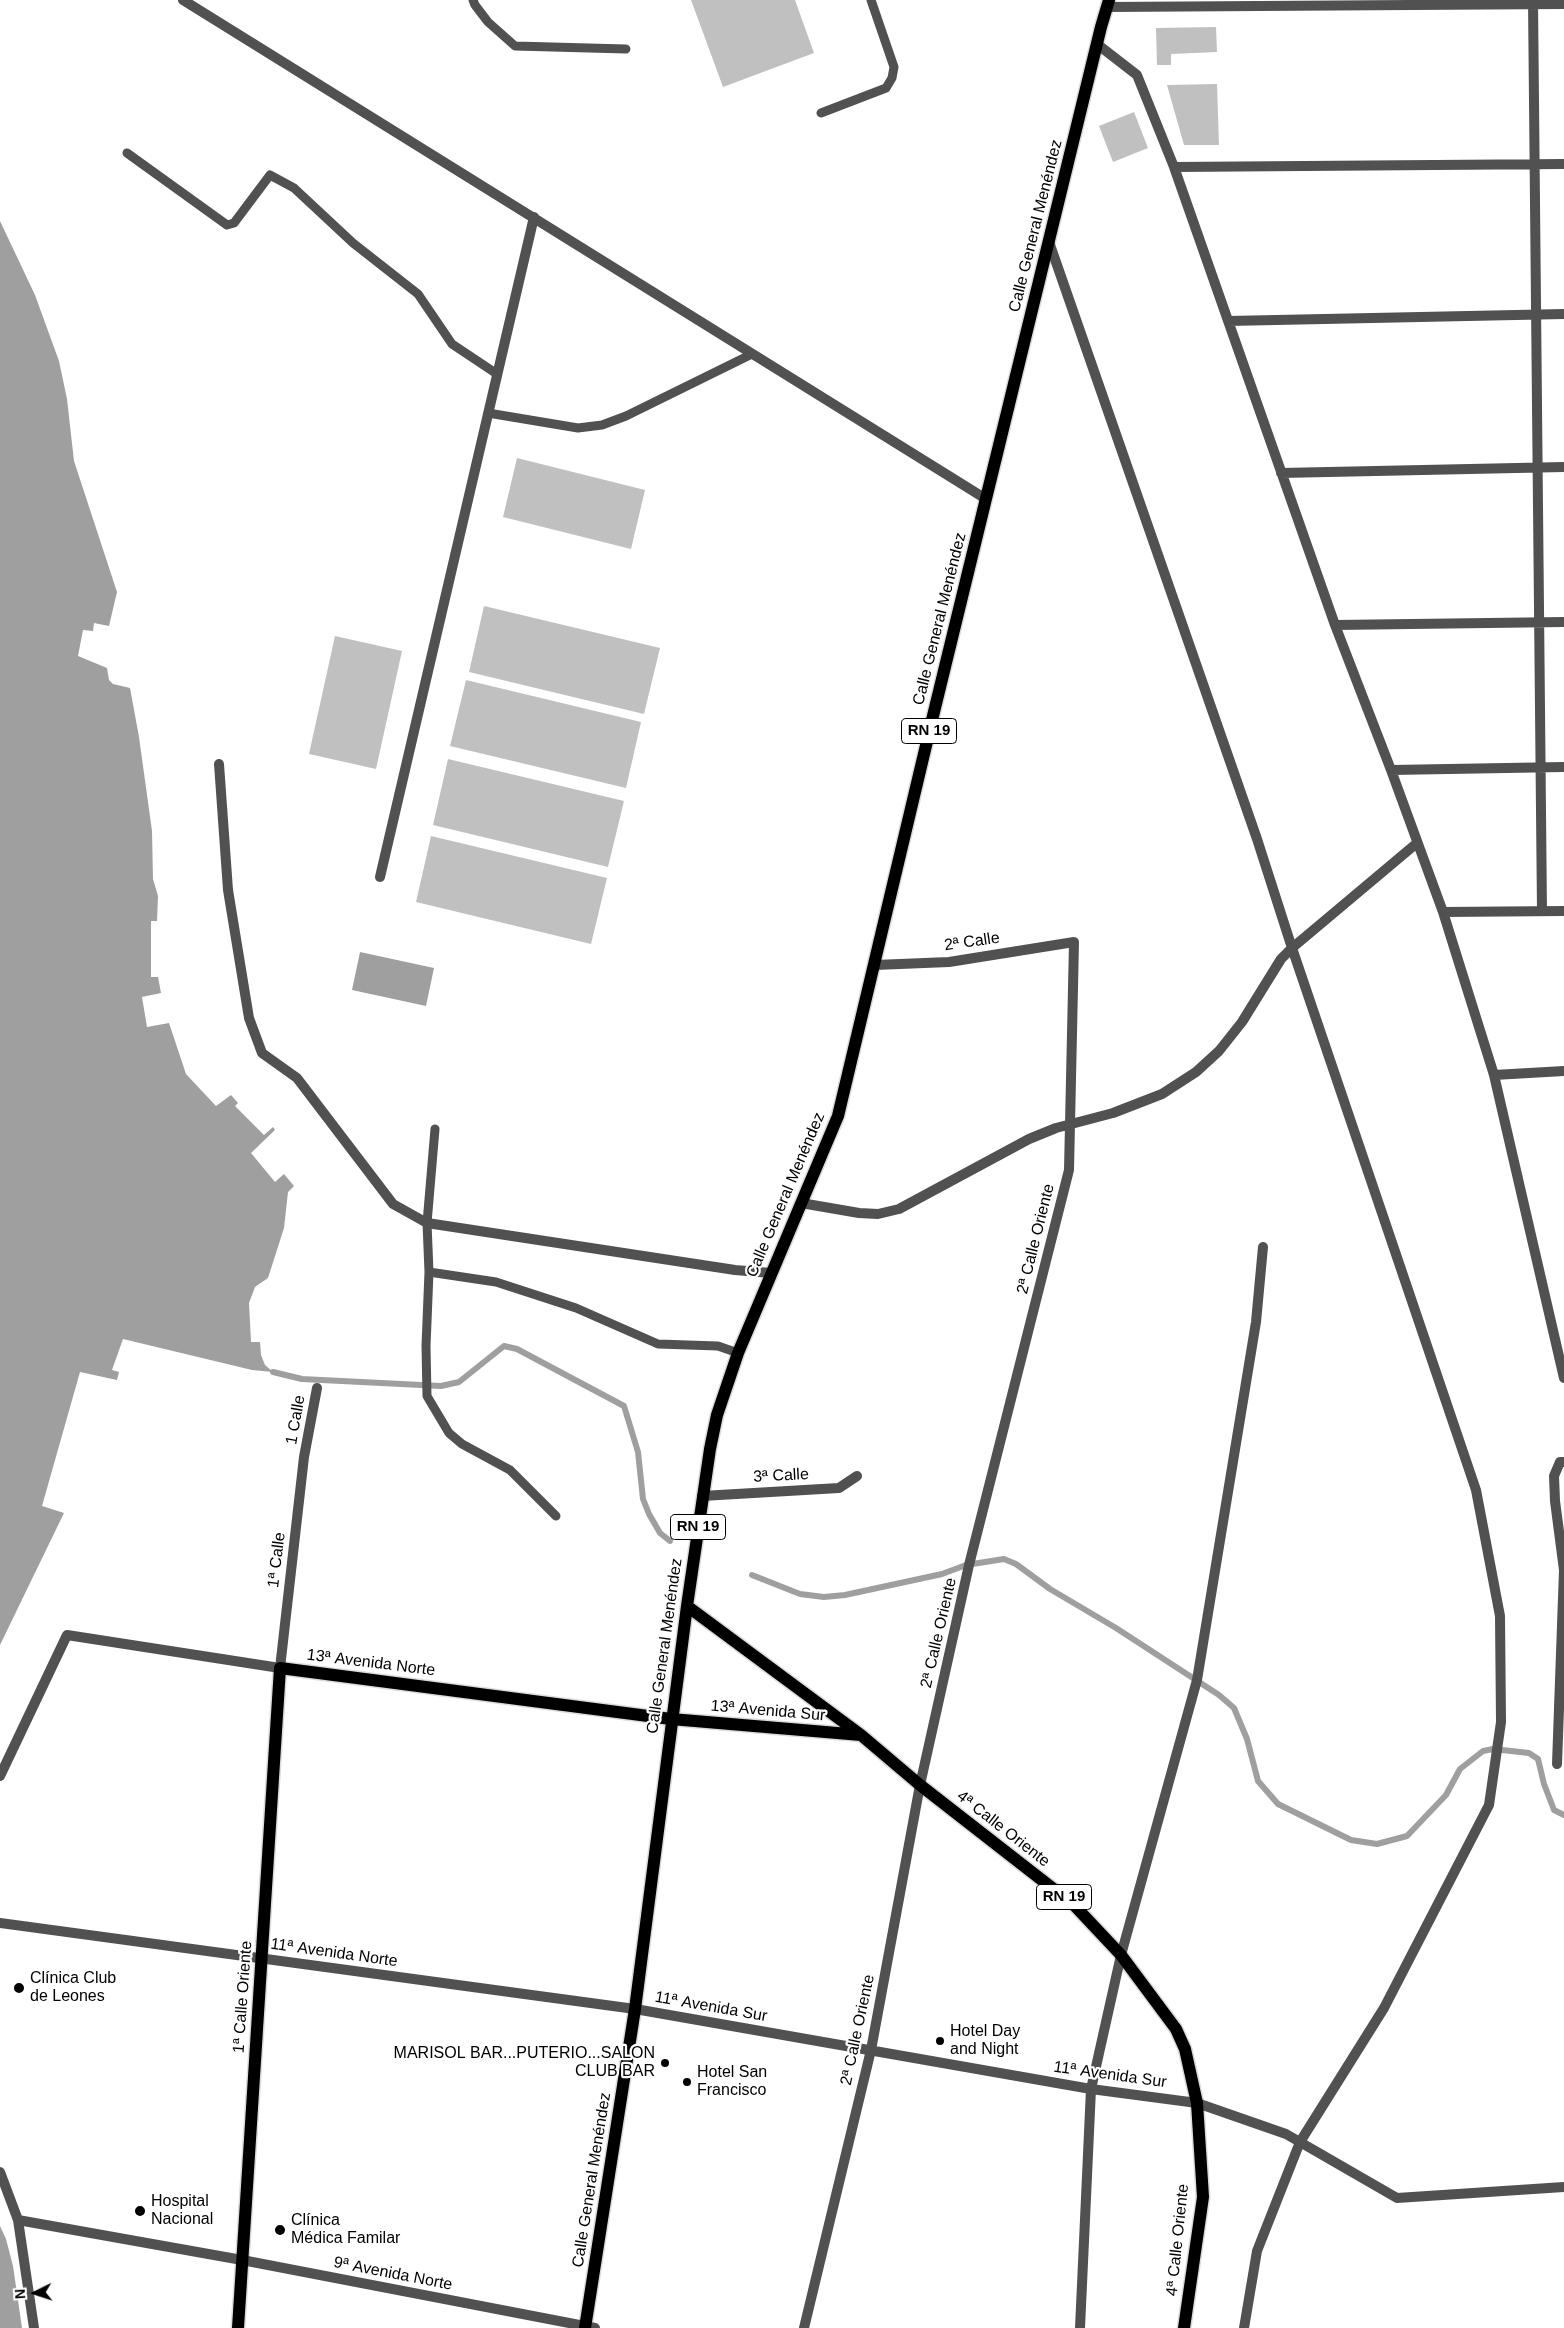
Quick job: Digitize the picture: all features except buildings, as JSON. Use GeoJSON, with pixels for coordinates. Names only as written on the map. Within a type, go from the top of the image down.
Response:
{"type":"FeatureCollection","features":[{"type":"Feature","properties":{"kind":"main road","name":"Calle General Menéndez"},"geometry":{"type":"LineString","coordinates":[[588,2327],[635,2009],[686,1606],[716,1415],[738,1353],[838,1116],[986,499],[1108,4]]}},
{"type":"Feature","properties":{"kind":"main road","name":"4ª Calle Oriente"},"geometry":{"type":"LineString","coordinates":[[686,1606],[861,1735],[920,1785],[1074,1905],[1121,1956],[1176,2029],[1185,2049],[1197,2103],[1203,2197],[1184,2328]]}},
{"type":"Feature","properties":{"kind":"main road","name":"13ª Avenida Norte"},"geometry":{"type":"LineString","coordinates":[[280,1668],[671,1719]]}},
{"type":"Feature","properties":{"kind":"main road","name":"1ª Calle Oriente"},"geometry":{"type":"LineString","coordinates":[[238,2328],[280,1668]]}},
{"type":"Feature","properties":{"kind":"main road","name":"13ª Avenida Sur"},"geometry":{"type":"LineString","coordinates":[[671,1719],[861,1735]]}},
{"type":"Feature","properties":{"kind":"street"},"geometry":{"type":"LineString","coordinates":[[183,0],[986,499]]}},
{"type":"Feature","properties":{"kind":"street"},"geometry":{"type":"LineString","coordinates":[[1108,4],[1533,2],[1564,4]]}},
{"type":"Feature","properties":{"kind":"street"},"geometry":{"type":"LineString","coordinates":[[1533,2],[1542,911]]}},
{"type":"Feature","properties":{"kind":"street"},"geometry":{"type":"LineString","coordinates":[[1097,44],[1137,75],[1174,167],[1335,625],[1391,770],[1442,912],[1494,1075],[1564,1378]]}},
{"type":"Feature","properties":{"kind":"street"},"geometry":{"type":"LineString","coordinates":[[1174,167],[1564,164]]}},
{"type":"Feature","properties":{"kind":"street"},"geometry":{"type":"LineString","coordinates":[[380,877],[534,218]]}},
{"type":"Feature","properties":{"kind":"street"},"geometry":{"type":"LineString","coordinates":[[1049,242],[1257,839],[1292,948],[1476,1490],[1500,1616],[1502,1722],[1489,1805],[1384,2008],[1300,2142],[1257,2251],[1244,2328]]}},
{"type":"Feature","properties":{"kind":"street"},"geometry":{"type":"LineString","coordinates":[[1228,321],[1564,314]]}},
{"type":"Feature","properties":{"kind":"street"},"geometry":{"type":"LineString","coordinates":[[1282,473],[1564,467]]}},
{"type":"Feature","properties":{"kind":"street"},"geometry":{"type":"LineString","coordinates":[[1335,625],[1564,622]]}},
{"type":"Feature","properties":{"kind":"street"},"geometry":{"type":"LineString","coordinates":[[219,764],[228,890],[249,1018],[262,1053],[297,1078],[393,1204],[427,1223],[735,1270],[771,1273]]}},
{"type":"Feature","properties":{"kind":"street"},"geometry":{"type":"LineString","coordinates":[[1391,770],[1564,767]]}},
{"type":"Feature","properties":{"kind":"street"},"geometry":{"type":"LineString","coordinates":[[801,1203],[859,1213],[878,1214],[900,1209],[1029,1139],[1056,1128],[1113,1113],[1162,1094],[1196,1072],[1218,1051],[1242,1022],[1281,959],[1292,948],[1417,843]]}},
{"type":"Feature","properties":{"kind":"street"},"geometry":{"type":"LineString","coordinates":[[1442,912],[1564,911]]}},
{"type":"Feature","properties":{"kind":"street","name":"2ª Calle"},"geometry":{"type":"LineString","coordinates":[[875,965],[949,962],[1074,942]]}},
{"type":"Feature","properties":{"kind":"street","name":"2ª Calle Oriente"},"geometry":{"type":"LineString","coordinates":[[804,2328],[871,2050],[920,1785],[969,1565],[1070,1170],[1074,942]]}},
{"type":"Feature","properties":{"kind":"street"},"geometry":{"type":"LineString","coordinates":[[1494,1075],[1564,1071]]}},
{"type":"Feature","properties":{"kind":"street"},"geometry":{"type":"LineString","coordinates":[[1080,2328],[1091,2089],[1121,1956],[1196,1680],[1254,1332],[1263,1247]]}},
{"type":"Feature","properties":{"kind":"street","name":"1 Calle"},"geometry":{"type":"LineString","coordinates":[[304,1457],[316,1388]]}},
{"type":"Feature","properties":{"kind":"street","name":"1ª Calle"},"geometry":{"type":"LineString","coordinates":[[280,1668],[304,1457]]}},
{"type":"Feature","properties":{"kind":"street"},"geometry":{"type":"LineString","coordinates":[[1557,1764],[1564,1570],[1555,1501],[1554,1476],[1560,1462],[1564,1462]]}},
{"type":"Feature","properties":{"kind":"street","name":"3ª Calle"},"geometry":{"type":"LineString","coordinates":[[702,1496],[839,1488],[858,1476]]}},
{"type":"Feature","properties":{"kind":"street","name":"13ª Avenida Norte"},"geometry":{"type":"LineString","coordinates":[[0,1776],[67,1635],[280,1668]]}},
{"type":"Feature","properties":{"kind":"street","name":"11ª Avenida Norte"},"geometry":{"type":"LineString","coordinates":[[0,1923],[635,2009]]}},
{"type":"Feature","properties":{"kind":"street","name":"11ª Avenida Sur"},"geometry":{"type":"LineString","coordinates":[[635,2009],[1091,2089],[1197,2103],[1286,2134],[1397,2198],[1564,2187]]}},
{"type":"Feature","properties":{"kind":"street"},"geometry":{"type":"LineString","coordinates":[[0,2172],[18,2220],[34,2328]]}},
{"type":"Feature","properties":{"kind":"street","name":"9ª Avenida Norte"},"geometry":{"type":"LineString","coordinates":[[18,2220],[242,2260],[588,2327]]}},
{"type":"Feature","properties":{"kind":"lane"},"geometry":{"type":"LineString","coordinates":[[473,0],[488,22],[515,46],[626,49]]}},
{"type":"Feature","properties":{"kind":"lane"},"geometry":{"type":"LineString","coordinates":[[821,113],[886,88],[892,78],[894,67],[871,0]]}},
{"type":"Feature","properties":{"kind":"lane"},"geometry":{"type":"LineString","coordinates":[[128,153],[226,225],[234,223],[270,175],[294,188],[353,242],[418,294],[452,344],[497,374]]}},
{"type":"Feature","properties":{"kind":"lane"},"geometry":{"type":"LineString","coordinates":[[488,413],[578,428],[602,425],[626,416],[752,354]]}},
{"type":"Feature","properties":{"kind":"lane"},"geometry":{"type":"LineString","coordinates":[[435,1129],[427,1223],[429,1272],[426,1346],[428,1396],[449,1433],[462,1444],[510,1470],[556,1516]]}},
{"type":"Feature","properties":{"kind":"lane"},"geometry":{"type":"LineString","coordinates":[[429,1272],[496,1282],[576,1308],[658,1344],[718,1346],[738,1353]]}},
{"type":"Feature","properties":{"kind":"shaded area"},"geometry":{"type":"Polygon","coordinates":[[[0,221],[35,295],[59,361],[67,399],[74,461],[117,592],[109,626],[94,623],[93,631],[83,630],[78,656],[107,668],[109,680],[113,684],[130,688],[152,831],[153,879],[158,896],[157,921],[151,921],[151,977],[158,977],[161,993],[142,997],[147,1027],[169,1023],[186,1074],[216,1106],[231,1095],[238,1103],[235,1106],[264,1135],[273,1127],[275,1130],[251,1153],[275,1182],[284,1174],[294,1186],[288,1192],[284,1228],[268,1278],[255,1287],[249,1303],[251,1342],[260,1342],[261,1355],[265,1365],[273,1372],[252,1370],[123,1339],[112,1370],[119,1372],[117,1380],[80,1372],[42,1506],[64,1513],[0,1645],[0,221]]]}},
{"type":"Feature","properties":{"kind":"shaded area"},"geometry":{"type":"Polygon","coordinates":[[[360,952],[434,968],[426,1006],[352,990],[360,952]]]}},
{"type":"Feature","properties":{"kind":"shaded area"},"geometry":{"type":"Polygon","coordinates":[[[0,2226],[6,2239],[13,2266],[22,2328],[0,2328],[0,2226]]]}},
{"type":"Feature","properties":{"kind":"waterway"},"geometry":{"type":"LineString","coordinates":[[273,1372],[302,1379],[441,1386],[459,1382],[504,1346],[517,1349],[624,1406],[638,1452],[643,1499],[660,1533],[670,1541]]}},
{"type":"Feature","properties":{"kind":"waterway"},"geometry":{"type":"LineString","coordinates":[[752,1575],[800,1594],[824,1597],[845,1595],[942,1574],[966,1565],[1004,1559],[1016,1564],[1050,1589],[1116,1628],[1219,1695],[1234,1708],[1247,1739],[1258,1781],[1278,1804],[1351,1840],[1377,1844],[1407,1836],[1446,1795],[1460,1769],[1483,1751],[1493,1749],[1529,1753],[1538,1759],[1544,1784],[1554,1810],[1564,1815]]}},
{"type":"Feature","properties":{"kind":"place","name":"Clínica Club de Leones"},"geometry":{"type":"Point","coordinates":[19,1988]}},
{"type":"Feature","properties":{"kind":"place","name":"Hotel Day and Night"},"geometry":{"type":"Point","coordinates":[940,2041]}},
{"type":"Feature","properties":{"kind":"place","name":"MARISOL BAR...PUTERIO...SALON CLUB BAR"},"geometry":{"type":"Point","coordinates":[665,2063]}},
{"type":"Feature","properties":{"kind":"place","name":"Hotel San Francisco"},"geometry":{"type":"Point","coordinates":[687,2082]}},
{"type":"Feature","properties":{"kind":"place","name":"Hospital Nacional"},"geometry":{"type":"Point","coordinates":[140,2211]}},
{"type":"Feature","properties":{"kind":"place","name":"Clínica Médica Familar"},"geometry":{"type":"Point","coordinates":[280,2230]}}]}
